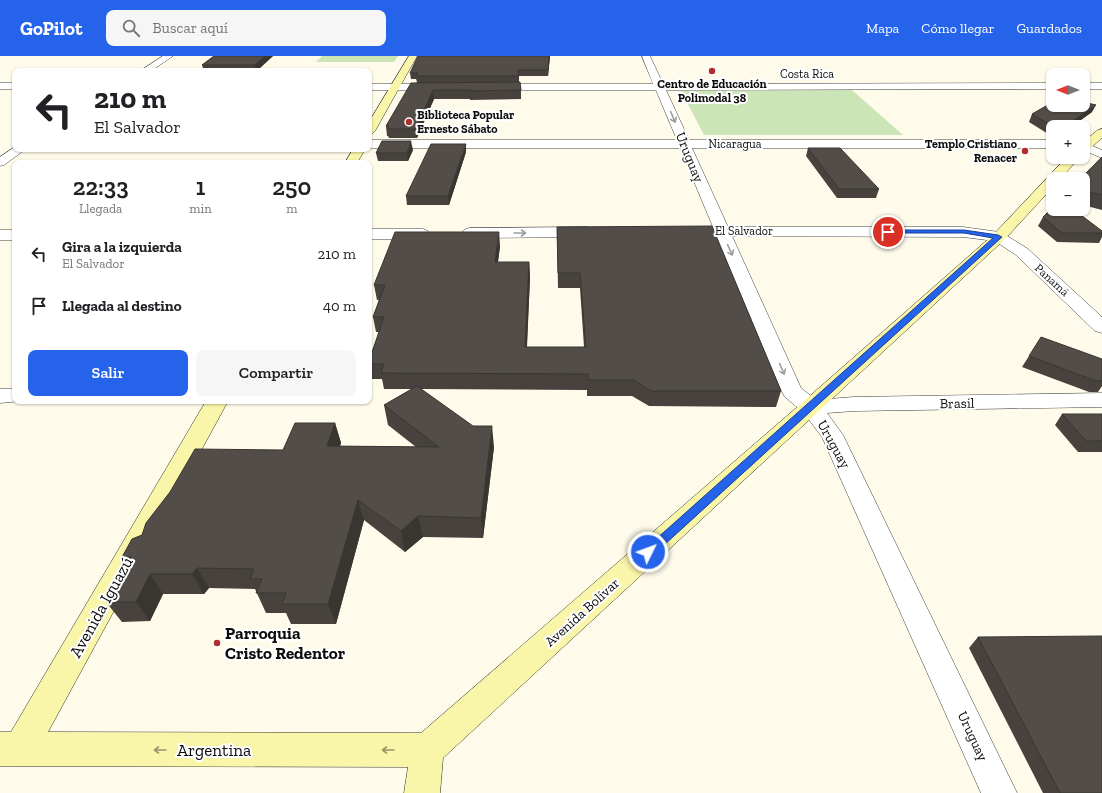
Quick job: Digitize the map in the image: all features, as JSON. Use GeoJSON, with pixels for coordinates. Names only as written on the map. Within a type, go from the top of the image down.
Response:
{"type":"FeatureCollection","features":[{"type":"Feature","properties":{"kind":"main road"},"geometry":{"type":"LineString","coordinates":[[372,126],[412,56]]}},
{"type":"Feature","properties":{"kind":"main road"},"geometry":{"type":"LineString","coordinates":[[1090,142],[1102,132]]}},
{"type":"Feature","properties":{"kind":"main road","name":"Avenida Bolívar"},"geometry":{"type":"LineString","coordinates":[[1060,172],[1067,164]]}},
{"type":"Feature","properties":{"kind":"main road","name":"Avenida Bolívar"},"geometry":{"type":"LineString","coordinates":[[427,750],[811,407],[998,237],[1046,186]]}},
{"type":"Feature","properties":{"kind":"main road","name":"Avenida Iguazú"},"geometry":{"type":"LineString","coordinates":[[10,749],[214,404]]}},
{"type":"Feature","properties":{"kind":"main road","name":"Argentina"},"geometry":{"type":"LineString","coordinates":[[10,749],[427,750]]}},
{"type":"Feature","properties":{"kind":"main road"},"geometry":{"type":"LineString","coordinates":[[422,793],[427,750]]}},
{"type":"Feature","properties":{"kind":"street"},"geometry":{"type":"LineString","coordinates":[[150,68],[169,56]]}},
{"type":"Feature","properties":{"kind":"street","name":"Uruguay"},"geometry":{"type":"LineString","coordinates":[[646,56],[792,392],[811,407],[832,435],[1000,793]]}},
{"type":"Feature","properties":{"kind":"street"},"geometry":{"type":"LineString","coordinates":[[0,86],[12,86]]}},
{"type":"Feature","properties":{"kind":"street","name":"Costa Rica"},"geometry":{"type":"LineString","coordinates":[[480,87],[1046,86]]}},
{"type":"Feature","properties":{"kind":"street"},"geometry":{"type":"LineString","coordinates":[[1090,86],[1102,86]]}},
{"type":"Feature","properties":{"kind":"street"},"geometry":{"type":"LineString","coordinates":[[372,87],[449,87]]}},
{"type":"Feature","properties":{"kind":"street","name":"Nicaragua"},"geometry":{"type":"LineString","coordinates":[[372,144],[1046,144]]}},
{"type":"Feature","properties":{"kind":"street"},"geometry":{"type":"LineString","coordinates":[[1090,149],[1102,154]]}},
{"type":"Feature","properties":{"kind":"street"},"geometry":{"type":"LineString","coordinates":[[0,162],[15,152]]}},
{"type":"Feature","properties":{"kind":"street"},"geometry":{"type":"LineString","coordinates":[[455,234],[604,232]]}},
{"type":"Feature","properties":{"kind":"street","name":"El Salvador"},"geometry":{"type":"LineString","coordinates":[[698,232],[964,232],[998,237]]}},
{"type":"Feature","properties":{"kind":"street"},"geometry":{"type":"LineString","coordinates":[[372,234],[440,234]]}},
{"type":"Feature","properties":{"kind":"street"},"geometry":{"type":"LineString","coordinates":[[0,235],[12,235]]}},
{"type":"Feature","properties":{"kind":"street","name":"Panamá"},"geometry":{"type":"LineString","coordinates":[[998,237],[1022,252],[1102,327]]}},
{"type":"Feature","properties":{"kind":"street"},"geometry":{"type":"LineString","coordinates":[[0,396],[12,396]]}},
{"type":"Feature","properties":{"kind":"street","name":"Brasil"},"geometry":{"type":"LineString","coordinates":[[811,407],[854,404],[1102,400]]}},
{"type":"Feature","properties":{"kind":"green space"},"geometry":{"type":"Polygon","coordinates":[[[322,56],[398,56],[394,62],[316,62],[322,56]]]}},
{"type":"Feature","properties":{"kind":"green space"},"geometry":{"type":"Polygon","coordinates":[[[852,90],[903,135],[704,135],[681,91],[852,90]]]}},
{"type":"Feature","properties":{"kind":"building"},"geometry":{"type":"Polygon","coordinates":[[[214,56],[265,56],[255,65],[202,65],[214,56]]]}},
{"type":"Feature","properties":{"kind":"building"},"geometry":{"type":"Polygon","coordinates":[[[418,56],[549,56],[548,70],[518,70],[519,76],[416,76],[418,73],[410,73],[418,56]]]}},
{"type":"Feature","properties":{"kind":"building"},"geometry":{"type":"Polygon","coordinates":[[[520,82],[521,90],[433,90],[416,129],[387,129],[389,126],[386,126],[411,83],[520,82]]]}},
{"type":"Feature","properties":{"kind":"building"},"geometry":{"type":"Polygon","coordinates":[[[1090,104],[1096,105],[1090,109],[1090,104]]]}},
{"type":"Feature","properties":{"kind":"building"},"geometry":{"type":"Polygon","coordinates":[[[1046,106],[1046,112],[1086,112],[1074,120],[1046,120],[1046,122],[1032,114],[1046,106]]]}},
{"type":"Feature","properties":{"kind":"building"},"geometry":{"type":"Polygon","coordinates":[[[382,141],[411,141],[407,153],[376,153],[382,141]]]}},
{"type":"Feature","properties":{"kind":"building"},"geometry":{"type":"Polygon","coordinates":[[[431,144],[466,144],[448,196],[406,196],[431,144]]]}},
{"type":"Feature","properties":{"kind":"building"},"geometry":{"type":"Polygon","coordinates":[[[808,148],[840,148],[879,189],[839,189],[808,148]]]}},
{"type":"Feature","properties":{"kind":"building"},"geometry":{"type":"Polygon","coordinates":[[[1102,157],[1102,195],[1090,192],[1090,172],[1087,172],[1102,157]]]}},
{"type":"Feature","properties":{"kind":"building"},"geometry":{"type":"Polygon","coordinates":[[[1046,214],[1046,216],[1082,216],[1102,231],[1102,233],[1062,233],[1043,217],[1046,214]]]}},
{"type":"Feature","properties":{"kind":"building"},"geometry":{"type":"Polygon","coordinates":[[[712,226],[781,391],[651,391],[634,380],[588,380],[588,374],[381,373],[384,364],[372,364],[372,352],[384,317],[373,317],[385,285],[374,285],[395,232],[499,232],[495,262],[529,262],[525,347],[586,347],[580,273],[558,273],[557,227],[712,226]]]}},
{"type":"Feature","properties":{"kind":"building"},"geometry":{"type":"Polygon","coordinates":[[[1041,337],[1102,359],[1102,381],[1096,381],[1029,356],[1041,337]]]}},
{"type":"Feature","properties":{"kind":"building"},"geometry":{"type":"Polygon","coordinates":[[[417,386],[473,426],[492,426],[481,518],[418,516],[401,531],[358,500],[328,604],[282,604],[286,593],[256,593],[262,579],[250,579],[254,569],[197,568],[192,574],[150,574],[136,602],[106,602],[131,557],[122,557],[132,539],[142,535],[146,523],[170,492],[195,449],[283,450],[295,423],[335,423],[327,446],[439,447],[384,405],[417,386]]]}},
{"type":"Feature","properties":{"kind":"building"},"geometry":{"type":"Polygon","coordinates":[[[1062,414],[1102,414],[1102,441],[1086,441],[1062,414]]]}},
{"type":"Feature","properties":{"kind":"building"},"geometry":{"type":"Polygon","coordinates":[[[1102,636],[1102,793],[1060,793],[978,637],[1102,636]]]}},
{"type":"Feature","properties":{"kind":"place","name":"Centro de Educación Polimodal 38"},"geometry":{"type":"Point","coordinates":[712,71]}},
{"type":"Feature","properties":{"kind":"place","name":"Biblioteca Popular Ernesto Sábato"},"geometry":{"type":"Point","coordinates":[409,122]}},
{"type":"Feature","properties":{"kind":"place","name":"Templo Cristiano Renacer"},"geometry":{"type":"Point","coordinates":[1025,151]}},
{"type":"Feature","properties":{"kind":"place","name":"Parroquia Cristo Redentor"},"geometry":{"type":"Point","coordinates":[217,643]}},
{"type":"Feature","properties":{"kind":"route"},"geometry":{"type":"LineString","coordinates":[[648,552],[811,407],[998,237],[964,232],[888,232]]}}]}
